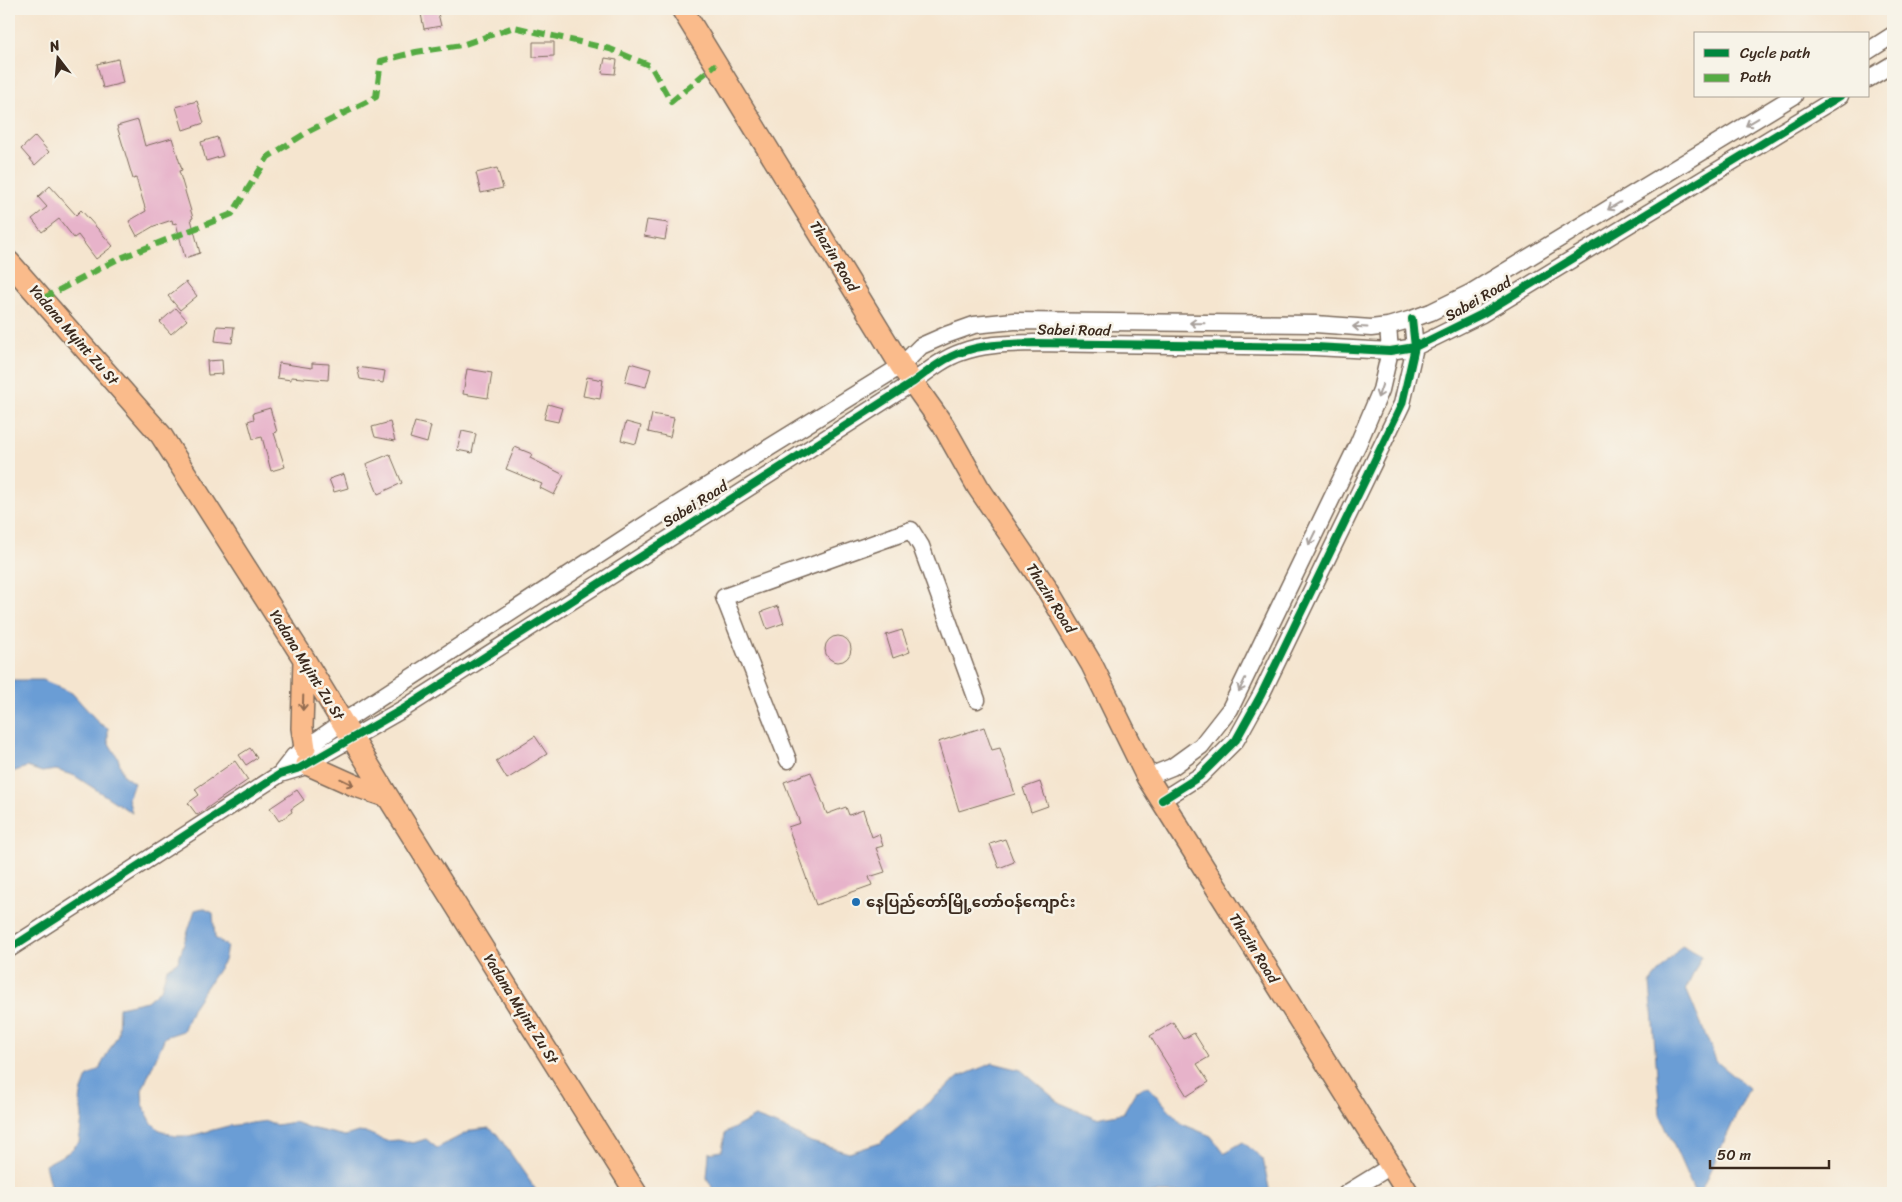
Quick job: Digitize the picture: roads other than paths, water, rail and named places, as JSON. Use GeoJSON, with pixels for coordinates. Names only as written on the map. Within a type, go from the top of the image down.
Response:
{"type":"FeatureCollection","features":[{"type":"Feature","properties":{"kind":"main road","name":"Thazin Road"},"geometry":{"type":"LineString","coordinates":[[682,9],[906,374],[943,425],[978,487],[1047,589],[1092,665],[1147,777],[1408,1193]]}},
{"type":"Feature","properties":{"kind":"main road","name":"Yadana Myint Zu St"},"geometry":{"type":"LineString","coordinates":[[9,262],[161,435],[304,659],[388,797],[636,1193]]}},
{"type":"Feature","properties":{"kind":"main road"},"geometry":{"type":"LineString","coordinates":[[304,659],[302,728],[306,756],[356,786],[388,797]]}},
{"type":"Feature","properties":{"kind":"street"},"geometry":{"type":"LineString","coordinates":[[1870,50],[1893,35]]}},
{"type":"Feature","properties":{"kind":"street"},"geometry":{"type":"LineString","coordinates":[[1870,78],[1893,64]]}},
{"type":"Feature","properties":{"kind":"street","name":"Sabei Road"},"geometry":{"type":"LineString","coordinates":[[348,731],[411,704],[906,374],[921,346],[946,335],[974,325],[1014,321],[1315,324],[1371,328],[1388,326],[1431,312],[1470,293],[1791,98]]}},
{"type":"Feature","properties":{"kind":"street","name":"Sabei Road"},"geometry":{"type":"LineString","coordinates":[[348,731],[657,517],[906,374],[934,366],[962,352],[994,345],[1032,343],[1390,350],[1415,347],[1482,314],[1837,98]]}},
{"type":"Feature","properties":{"kind":"street"},"geometry":{"type":"LineString","coordinates":[[1162,800],[1200,776],[1236,740],[1261,695],[1402,404],[1415,347],[1412,319]]}},
{"type":"Feature","properties":{"kind":"street"},"geometry":{"type":"LineString","coordinates":[[1147,777],[1172,767],[1201,746],[1230,709],[1358,444],[1381,390],[1390,350],[1388,326]]}},
{"type":"Feature","properties":{"kind":"street"},"geometry":{"type":"LineString","coordinates":[[788,760],[724,597],[911,530],[921,546],[977,700]]}},
{"type":"Feature","properties":{"kind":"street"},"geometry":{"type":"LineString","coordinates":[[9,949],[306,756],[348,731]]}},
{"type":"Feature","properties":{"kind":"street"},"geometry":{"type":"LineString","coordinates":[[1347,1193],[1391,1166]]}},
{"type":"Feature","properties":{"kind":"water"},"geometry":{"type":"Polygon","coordinates":[[[9,680],[43,680],[72,693],[100,724],[108,728],[108,742],[118,758],[123,775],[134,783],[128,798],[132,813],[75,776],[56,770],[42,772],[27,767],[9,773],[9,680]]]}},
{"type":"Feature","properties":{"kind":"water"},"geometry":{"type":"Polygon","coordinates":[[[203,908],[213,913],[215,938],[227,946],[224,961],[193,1007],[183,1031],[165,1037],[142,1090],[143,1106],[152,1123],[158,1129],[175,1136],[190,1136],[228,1126],[267,1121],[276,1125],[294,1122],[310,1128],[345,1136],[358,1132],[368,1133],[386,1141],[398,1140],[413,1143],[426,1139],[437,1148],[472,1130],[489,1128],[497,1134],[538,1193],[52,1193],[45,1165],[69,1152],[79,1142],[82,1118],[80,1100],[82,1090],[87,1077],[99,1069],[118,1034],[119,1007],[147,1001],[161,989],[167,969],[178,961],[195,910],[203,908]]]}},
{"type":"Feature","properties":{"kind":"water"},"geometry":{"type":"Polygon","coordinates":[[[1682,945],[1702,956],[1686,989],[1717,1062],[1749,1088],[1700,1193],[1695,1193],[1660,1114],[1650,983],[1682,945]]]}},
{"type":"Feature","properties":{"kind":"water"},"geometry":{"type":"Polygon","coordinates":[[[993,1063],[1021,1070],[1060,1103],[1096,1118],[1123,1113],[1136,1091],[1148,1086],[1182,1124],[1211,1136],[1224,1153],[1243,1142],[1263,1159],[1270,1193],[715,1193],[707,1178],[709,1153],[722,1151],[725,1133],[755,1117],[782,1127],[811,1142],[849,1153],[880,1143],[959,1077],[993,1063]]]}},
{"type":"Feature","properties":{"kind":"place","name":"နေပြည်တော်မြို့တော်ဝန်ကျောင်း"},"geometry":{"type":"Point","coordinates":[856,902]}}]}
